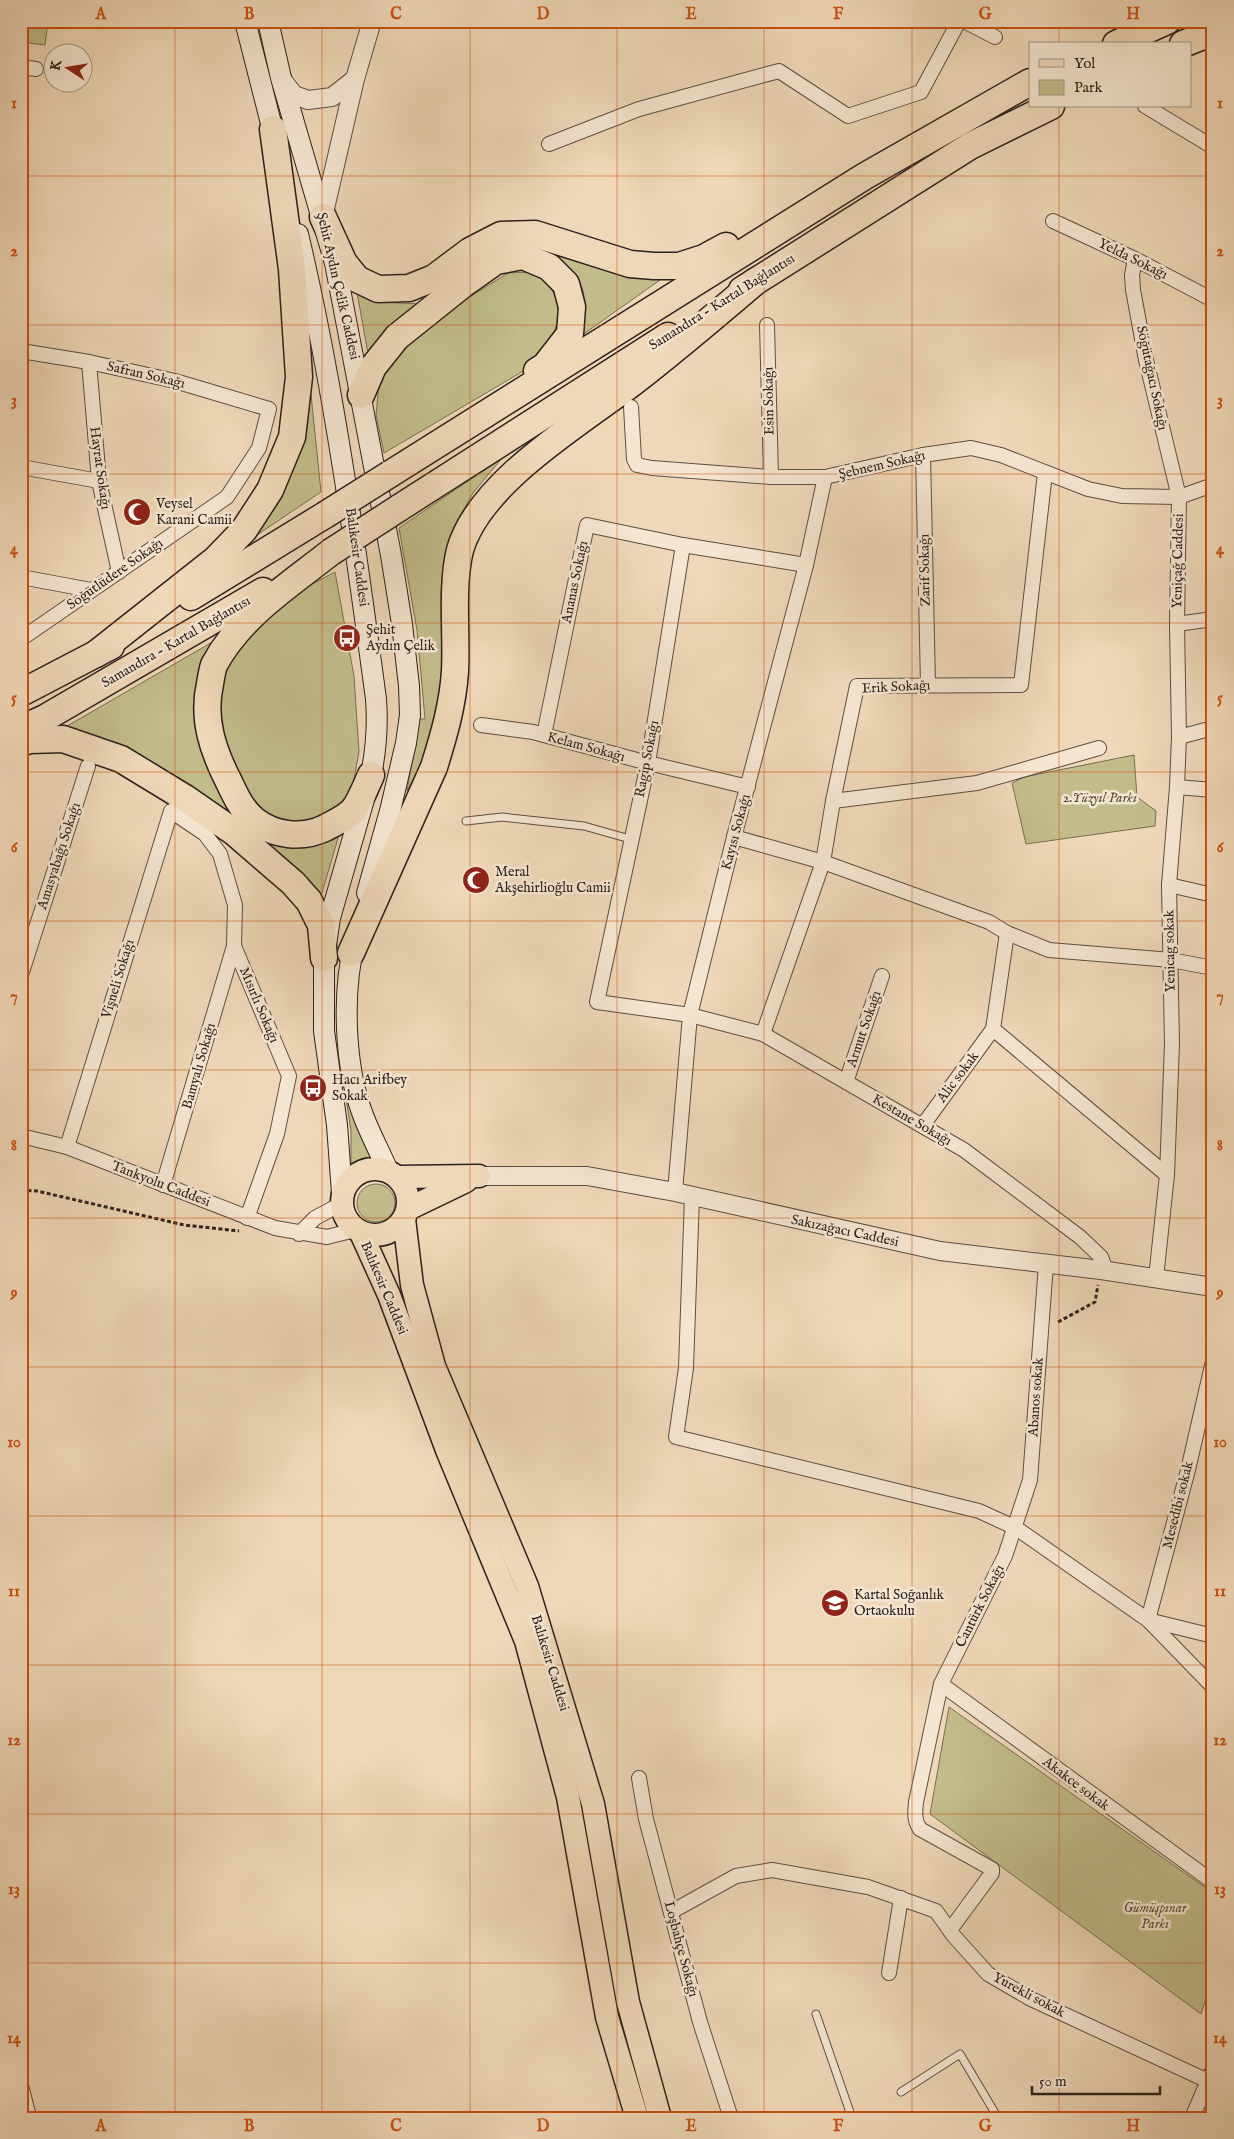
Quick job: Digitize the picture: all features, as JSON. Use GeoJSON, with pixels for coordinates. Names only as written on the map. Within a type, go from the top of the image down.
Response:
{"type":"FeatureCollection","features":[{"type":"Feature","properties":{"kind":"highway"},"geometry":{"type":"LineString","coordinates":[[1120,42],[1167,21]]}},
{"type":"Feature","properties":{"kind":"highway"},"geometry":{"type":"LineString","coordinates":[[1188,42],[1213,32]]}},
{"type":"Feature","properties":{"kind":"highway"},"geometry":{"type":"LineString","coordinates":[[21,694],[96,654],[325,515],[865,176],[1029,83]]}},
{"type":"Feature","properties":{"kind":"highway","name":"Samandıra - Kartal Bağlantısı"},"geometry":{"type":"LineString","coordinates":[[21,729],[45,718],[331,552],[970,146],[1047,108]]}},
{"type":"Feature","properties":{"kind":"highway"},"geometry":{"type":"LineString","coordinates":[[96,654],[214,560],[244,530],[270,490],[292,437],[299,377],[294,289],[273,129]]}},
{"type":"Feature","properties":{"kind":"highway"},"geometry":{"type":"LineString","coordinates":[[323,217],[344,263],[357,279],[378,289],[410,288],[434,278],[470,251],[501,235],[535,234],[630,264],[679,266],[704,258],[865,176]]}},
{"type":"Feature","properties":{"kind":"highway"},"geometry":{"type":"LineString","coordinates":[[361,394],[373,367],[397,337],[462,285],[496,261],[523,256],[549,267],[566,284],[572,307],[570,334],[545,366],[390,474]]}},
{"type":"Feature","properties":{"kind":"highway"},"geometry":{"type":"LineString","coordinates":[[351,953],[431,774],[444,737],[454,689],[457,581],[460,550],[473,522],[492,494],[540,452],[632,383],[756,281]]}},
{"type":"Feature","properties":{"kind":"highway"},"geometry":{"type":"LineString","coordinates":[[331,552],[251,615],[230,641],[214,667],[208,692],[207,717],[210,737],[220,764],[243,807],[253,820],[267,829],[289,835],[315,833],[335,823],[353,810],[371,776]]}},
{"type":"Feature","properties":{"kind":"highway"},"geometry":{"type":"LineString","coordinates":[[21,743],[30,740],[63,739],[121,759],[185,798],[234,832],[293,884],[309,901],[321,925],[324,958]]}},
{"type":"Feature","properties":{"kind":"main road"},"geometry":{"type":"LineString","coordinates":[[245,21],[273,129]]}},
{"type":"Feature","properties":{"kind":"main road","name":"Şehit Aydın Çelik Caddesi"},"geometry":{"type":"LineString","coordinates":[[268,21],[281,78],[335,263],[391,555],[402,624],[409,686],[410,715],[406,743],[351,953]]}},
{"type":"Feature","properties":{"kind":"main road","name":"Balıkesir Caddesi"},"geometry":{"type":"LineString","coordinates":[[273,129],[306,268],[331,392],[349,497],[376,699],[376,751],[371,776],[330,918],[324,958],[324,1031],[337,1125],[342,1198]]}},
{"type":"Feature","properties":{"kind":"main road"},"geometry":{"type":"LineString","coordinates":[[351,953],[347,1019],[354,1084],[362,1114],[393,1174],[405,1187],[408,1198],[406,1214],[397,1228],[378,1236],[358,1231],[343,1214],[342,1198],[347,1184],[355,1175],[365,1170],[377,1168],[393,1174],[479,1176]]}},
{"type":"Feature","properties":{"kind":"main road"},"geometry":{"type":"LineString","coordinates":[[406,1214],[479,1176]]}},
{"type":"Feature","properties":{"kind":"main road","name":"Balıkesir Caddesi"},"geometry":{"type":"LineString","coordinates":[[406,1214],[412,1285],[434,1366],[526,1586],[593,1804],[628,2002],[660,2118]]}},
{"type":"Feature","properties":{"kind":"main road","name":"Balıkesir Caddesi"},"geometry":{"type":"LineString","coordinates":[[358,1231],[389,1295],[448,1450],[526,1641],[568,1797],[607,2017],[637,2118]]}},
{"type":"Feature","properties":{"kind":"street"},"geometry":{"type":"LineString","coordinates":[[323,217],[355,79],[372,21]]}},
{"type":"Feature","properties":{"kind":"street"},"geometry":{"type":"LineString","coordinates":[[549,144],[639,109],[779,71],[848,116],[921,92],[959,21]]}},
{"type":"Feature","properties":{"kind":"street"},"geometry":{"type":"LineString","coordinates":[[964,21],[995,37]]}},
{"type":"Feature","properties":{"kind":"street"},"geometry":{"type":"LineString","coordinates":[[21,66],[36,69]]}},
{"type":"Feature","properties":{"kind":"street"},"geometry":{"type":"LineString","coordinates":[[281,78],[294,95],[308,100],[332,97],[355,79]]}},
{"type":"Feature","properties":{"kind":"street"},"geometry":{"type":"LineString","coordinates":[[1148,108],[1213,147]]}},
{"type":"Feature","properties":{"kind":"street","name":"Yelda Sokağı"},"geometry":{"type":"LineString","coordinates":[[1053,221],[1135,259],[1213,300]]}},
{"type":"Feature","properties":{"kind":"street","name":"Söğütağacı Sokağı"},"geometry":{"type":"LineString","coordinates":[[1135,259],[1132,275],[1133,290],[1146,360],[1178,497]]}},
{"type":"Feature","properties":{"kind":"street","name":"Esin Sokağı"},"geometry":{"type":"LineString","coordinates":[[767,325],[771,476]]}},
{"type":"Feature","properties":{"kind":"street","name":"Safran Sokağı"},"geometry":{"type":"LineString","coordinates":[[21,351],[89,362],[175,381],[269,409]]}},
{"type":"Feature","properties":{"kind":"street","name":"Hayrat Sokağı"},"geometry":{"type":"LineString","coordinates":[[89,362],[99,481],[119,572]]}},
{"type":"Feature","properties":{"kind":"street","name":"Şebnem Sokağı"},"geometry":{"type":"LineString","coordinates":[[630,407],[634,459],[637,466],[771,476],[825,477],[954,449],[971,448],[987,450],[1070,483],[1103,493],[1122,496],[1178,497],[1213,485]]}},
{"type":"Feature","properties":{"kind":"street","name":"Söğütlüdere Sokağı"},"geometry":{"type":"LineString","coordinates":[[21,640],[226,497],[259,448],[269,409]]}},
{"type":"Feature","properties":{"kind":"street","name":"Zarif Sokağı"},"geometry":{"type":"LineString","coordinates":[[924,455],[928,685]]}},
{"type":"Feature","properties":{"kind":"street"},"geometry":{"type":"LineString","coordinates":[[21,467],[99,481]]}},
{"type":"Feature","properties":{"kind":"street","name":"Erik Sokağı"},"geometry":{"type":"LineString","coordinates":[[763,1034],[823,862],[833,800],[857,686],[1021,685],[1045,472]]}},
{"type":"Feature","properties":{"kind":"street","name":"Kayısı Sokağı"},"geometry":{"type":"LineString","coordinates":[[825,477],[806,565],[734,837],[690,1015],[684,1194],[686,1368],[676,1437],[979,1511],[1016,1528]]}},
{"type":"Feature","properties":{"kind":"street","name":"Yeniçağ Caddesi"},"geometry":{"type":"LineString","coordinates":[[1177,624],[1178,497]]}},
{"type":"Feature","properties":{"kind":"street","name":"Ananas Sokağı"},"geometry":{"type":"LineString","coordinates":[[544,735],[587,525],[683,545]]}},
{"type":"Feature","properties":{"kind":"street"},"geometry":{"type":"LineString","coordinates":[[683,545],[806,565]]}},
{"type":"Feature","properties":{"kind":"street","name":"Ragip Sokağı"},"geometry":{"type":"LineString","coordinates":[[683,545],[648,763],[630,839],[597,1002],[690,1015]]}},
{"type":"Feature","properties":{"kind":"street"},"geometry":{"type":"LineString","coordinates":[[21,577],[91,590]]}},
{"type":"Feature","properties":{"kind":"street"},"geometry":{"type":"LineString","coordinates":[[1177,624],[1213,619]]}},
{"type":"Feature","properties":{"kind":"street","name":"Yenicag sokak"},"geometry":{"type":"LineString","coordinates":[[1156,1278],[1168,1175],[1172,1044],[1169,885],[1179,736],[1177,624]]}},
{"type":"Feature","properties":{"kind":"street","name":"Kelam Sokağı"},"geometry":{"type":"LineString","coordinates":[[481,725],[544,735],[748,787]]}},
{"type":"Feature","properties":{"kind":"street"},"geometry":{"type":"LineString","coordinates":[[1179,736],[1213,728]]}},
{"type":"Feature","properties":{"kind":"street"},"geometry":{"type":"LineString","coordinates":[[833,800],[977,783],[1098,748]]}},
{"type":"Feature","properties":{"kind":"street","name":"Amasyabağı Sokağı"},"geometry":{"type":"LineString","coordinates":[[21,975],[88,766]]}},
{"type":"Feature","properties":{"kind":"street"},"geometry":{"type":"LineString","coordinates":[[1177,787],[1213,790]]}},
{"type":"Feature","properties":{"kind":"street","name":"Mısırlı Sokağı"},"geometry":{"type":"LineString","coordinates":[[171,811],[205,834],[220,854],[235,905],[234,946],[289,1076],[277,1134],[246,1225]]}},
{"type":"Feature","properties":{"kind":"street","name":"Vişneli Sokağı"},"geometry":{"type":"LineString","coordinates":[[67,1147],[171,811]]}},
{"type":"Feature","properties":{"kind":"street"},"geometry":{"type":"LineString","coordinates":[[734,837],[823,862],[989,922],[1007,933],[1049,950],[1171,960],[1213,968]]}},
{"type":"Feature","properties":{"kind":"street"},"geometry":{"type":"LineString","coordinates":[[1169,885],[1213,896]]}},
{"type":"Feature","properties":{"kind":"street"},"geometry":{"type":"LineString","coordinates":[[1007,933],[994,1029],[1168,1175]]}},
{"type":"Feature","properties":{"kind":"street","name":"Bamyalı Sokağı"},"geometry":{"type":"LineString","coordinates":[[164,1185],[234,946]]}},
{"type":"Feature","properties":{"kind":"street","name":"Armut Sokağı"},"geometry":{"type":"LineString","coordinates":[[846,1082],[882,976]]}},
{"type":"Feature","properties":{"kind":"street","name":"Kestane Sokağı"},"geometry":{"type":"LineString","coordinates":[[690,1015],[763,1034],[898,1113],[922,1124],[964,1150],[1080,1237],[1100,1257],[1104,1270]]}},
{"type":"Feature","properties":{"kind":"street","name":"Alic sokak"},"geometry":{"type":"LineString","coordinates":[[922,1124],[994,1029]]}},
{"type":"Feature","properties":{"kind":"street","name":"Tankyolu Caddesi"},"geometry":{"type":"LineString","coordinates":[[21,1136],[67,1147],[164,1185],[246,1225],[327,1237],[358,1231]]}},
{"type":"Feature","properties":{"kind":"street","name":"Sakızağacı Caddesi"},"geometry":{"type":"LineString","coordinates":[[479,1176],[587,1176],[684,1194],[940,1251],[1104,1270],[1213,1287]]}},
{"type":"Feature","properties":{"kind":"street"},"geometry":{"type":"LineString","coordinates":[[299,1234],[315,1218],[342,1198]]}},
{"type":"Feature","properties":{"kind":"street","name":"Abanos sokak"},"geometry":{"type":"LineString","coordinates":[[1016,1528],[1030,1480],[1046,1264]]}},
{"type":"Feature","properties":{"kind":"street","name":"Mesedibi sokak"},"geometry":{"type":"LineString","coordinates":[[1148,1620],[1188,1470],[1213,1361]]}},
{"type":"Feature","properties":{"kind":"street"},"geometry":{"type":"LineString","coordinates":[[1016,1528],[1148,1620],[1213,1687]]}},
{"type":"Feature","properties":{"kind":"street","name":"Cantürk Sokağı"},"geometry":{"type":"LineString","coordinates":[[950,1930],[992,1873],[992,1869],[920,1829],[916,1822],[916,1802],[941,1684],[1005,1556],[1016,1528]]}},
{"type":"Feature","properties":{"kind":"street"},"geometry":{"type":"LineString","coordinates":[[1148,1620],[1213,1636]]}},
{"type":"Feature","properties":{"kind":"street","name":"Akakce sokak"},"geometry":{"type":"LineString","coordinates":[[941,1684],[1213,1882]]}},
{"type":"Feature","properties":{"kind":"street","name":"Loşbahçe Sokağı"},"geometry":{"type":"LineString","coordinates":[[639,1778],[646,1819],[700,2022],[731,2118]]}},
{"type":"Feature","properties":{"kind":"street","name":"Yurekli sokak"},"geometry":{"type":"LineString","coordinates":[[671,1912],[736,1876],[772,1870],[868,1886],[936,1911],[988,1974],[1030,1999],[1210,2080]]}},
{"type":"Feature","properties":{"kind":"street"},"geometry":{"type":"LineString","coordinates":[[889,1973],[901,1898]]}},
{"type":"Feature","properties":{"kind":"street"},"geometry":{"type":"LineString","coordinates":[[1192,2118],[1210,2080]]}},
{"type":"Feature","properties":{"kind":"lane"},"geometry":{"type":"LineString","coordinates":[[466,822],[502,817],[584,826],[630,839]]}},
{"type":"Feature","properties":{"kind":"lane"},"geometry":{"type":"LineString","coordinates":[[816,2014],[852,2118]]}},
{"type":"Feature","properties":{"kind":"lane"},"geometry":{"type":"LineString","coordinates":[[902,2092],[960,2054],[998,2118]]}},
{"type":"Feature","properties":{"kind":"lane"},"geometry":{"type":"LineString","coordinates":[[21,2071],[33,2118]]}},
{"type":"Feature","properties":{"kind":"path"},"geometry":{"type":"LineString","coordinates":[[21,1190],[37,1191],[184,1225],[246,1225]]}},
{"type":"Feature","properties":{"kind":"path"},"geometry":{"type":"LineString","coordinates":[[1058,1322],[1095,1302],[1104,1270]]}},
{"type":"Feature","properties":{"kind":"green space"},"geometry":{"type":"Polygon","coordinates":[[[21,21],[48,21],[45,42],[42,42],[42,45],[21,42],[21,21]]]}},
{"type":"Feature","properties":{"kind":"green space"},"geometry":{"type":"Polygon","coordinates":[[[549,252],[600,268],[660,280],[578,338],[584,315],[583,291],[574,276],[549,252]]]}},
{"type":"Feature","properties":{"kind":"green space"},"geometry":{"type":"Polygon","coordinates":[[[530,272],[547,282],[557,299],[559,316],[552,339],[532,366],[384,453],[376,415],[379,383],[402,344],[508,273],[530,272]]]}},
{"type":"Feature","properties":{"kind":"green space"},"geometry":{"type":"Polygon","coordinates":[[[356,287],[380,301],[425,304],[369,359],[356,287]]]}},
{"type":"Feature","properties":{"kind":"green space"},"geometry":{"type":"Polygon","coordinates":[[[310,385],[321,492],[248,541],[310,385]]]}},
{"type":"Feature","properties":{"kind":"green space"},"geometry":{"type":"Polygon","coordinates":[[[502,458],[473,493],[455,525],[445,559],[441,591],[442,692],[426,756],[407,791],[419,719],[425,719],[417,630],[399,528],[502,458]]]}},
{"type":"Feature","properties":{"kind":"green space"},"geometry":{"type":"Polygon","coordinates":[[[335,572],[354,676],[359,752],[352,790],[337,807],[321,818],[305,822],[277,821],[250,799],[231,758],[218,713],[220,679],[236,645],[293,594],[335,572]]]}},
{"type":"Feature","properties":{"kind":"green space"},"geometry":{"type":"Polygon","coordinates":[[[221,637],[207,659],[231,808],[227,811],[188,785],[148,763],[106,744],[62,729],[221,637]]]}},
{"type":"Feature","properties":{"kind":"green space","name":"2.Yüzyıl Parkı"},"geometry":{"type":"Polygon","coordinates":[[[1134,755],[1137,797],[1156,811],[1155,826],[1026,844],[1012,783],[1024,777],[1134,755]]]}},
{"type":"Feature","properties":{"kind":"green space"},"geometry":{"type":"Polygon","coordinates":[[[339,835],[321,896],[270,848],[272,842],[339,835]]]}},
{"type":"Feature","properties":{"kind":"green space"},"geometry":{"type":"Polygon","coordinates":[[[346,1098],[349,1098],[375,1157],[364,1158],[351,1164],[351,1131],[346,1098]]]}},
{"type":"Feature","properties":{"kind":"green space"},"geometry":{"type":"Polygon","coordinates":[[[376,1184],[389,1190],[395,1203],[389,1216],[376,1222],[363,1216],[357,1203],[363,1190],[376,1184]]]}},
{"type":"Feature","properties":{"kind":"green space","name":"Gümüşpınar Parkı"},"geometry":{"type":"Polygon","coordinates":[[[949,1707],[1213,1893],[1213,1976],[1201,2014],[930,1814],[949,1707]]]}},
{"type":"Feature","properties":{"kind":"place","name":"Veysel Karani Camii"},"geometry":{"type":"Point","coordinates":[137,512]}},
{"type":"Feature","properties":{"kind":"place","name":"Şehit Aydın Çelik"},"geometry":{"type":"Point","coordinates":[347,638]}},
{"type":"Feature","properties":{"kind":"place","name":"Meral Akşehirlioğlu Camii"},"geometry":{"type":"Point","coordinates":[476,880]}},
{"type":"Feature","properties":{"kind":"place","name":"Hacı Ari̇fbey Sokak"},"geometry":{"type":"Point","coordinates":[313,1088]}},
{"type":"Feature","properties":{"kind":"place","name":"Kartal Soğanlık Ortaokulu"},"geometry":{"type":"Point","coordinates":[835,1603]}}]}
